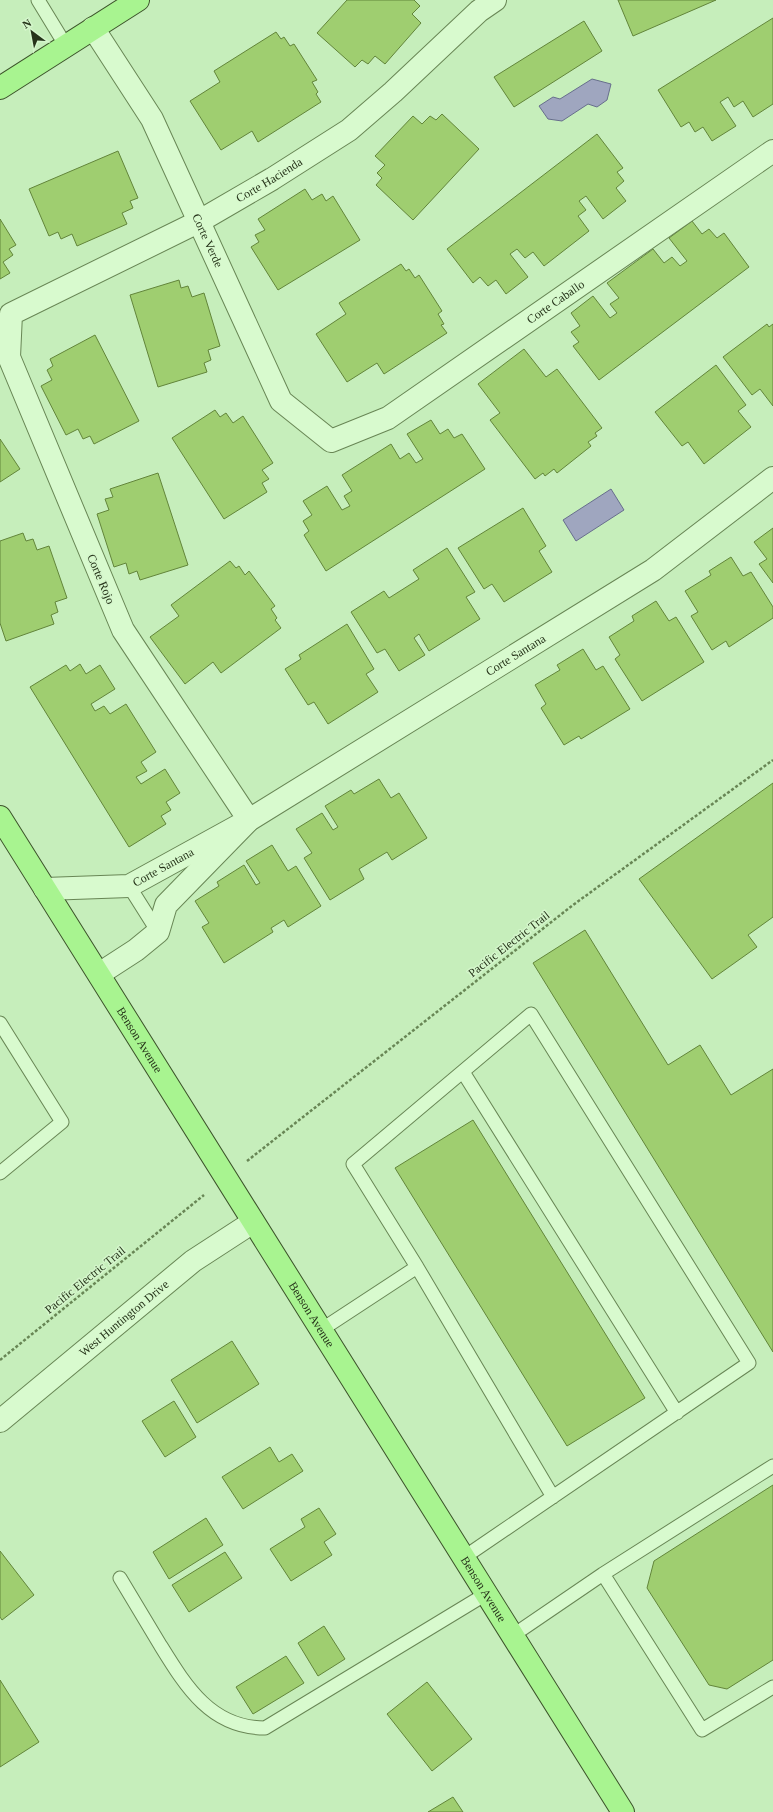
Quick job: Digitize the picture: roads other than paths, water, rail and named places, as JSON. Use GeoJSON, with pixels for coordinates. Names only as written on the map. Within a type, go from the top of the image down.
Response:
{"type":"FeatureCollection","features":[{"type":"Feature","properties":{"kind":"main road"},"geometry":{"type":"LineString","coordinates":[[0,88],[138,0]]}},
{"type":"Feature","properties":{"kind":"main road","name":"Benson Avenue"},"geometry":{"type":"LineString","coordinates":[[0,816],[623,1812]]}},
{"type":"Feature","properties":{"kind":"street","name":"Corte Hacienda"},"geometry":{"type":"LineString","coordinates":[[11,314],[198,222],[272,179],[349,130],[393,92],[479,11],[496,0]]}},
{"type":"Feature","properties":{"kind":"street","name":"Corte Verde"},"geometry":{"type":"LineString","coordinates":[[93,28],[152,119],[281,401],[331,441]]}},
{"type":"Feature","properties":{"kind":"street","name":"Corte Caballo"},"geometry":{"type":"LineString","coordinates":[[331,441],[388,418],[773,150]]}},
{"type":"Feature","properties":{"kind":"street","name":"Corte Rojo"},"geometry":{"type":"LineString","coordinates":[[11,314],[9,357],[123,630],[249,820]]}},
{"type":"Feature","properties":{"kind":"street","name":"Corte Santana"},"geometry":{"type":"LineString","coordinates":[[45,889],[129,886],[249,820],[653,570],[773,478]]}},
{"type":"Feature","properties":{"kind":"street","name":"Corte Santana"},"geometry":{"type":"LineString","coordinates":[[158,932],[166,905],[249,820]]}},
{"type":"Feature","properties":{"kind":"street"},"geometry":{"type":"LineString","coordinates":[[99,974],[136,950],[158,932]]}},
{"type":"Feature","properties":{"kind":"street","name":"West Huntington Drive"},"geometry":{"type":"LineString","coordinates":[[0,1422],[193,1261],[253,1222]]}},
{"type":"Feature","properties":{"kind":"lane"},"geometry":{"type":"LineString","coordinates":[[38,0],[66,46]]}},
{"type":"Feature","properties":{"kind":"lane"},"geometry":{"type":"LineString","coordinates":[[129,886],[158,932]]}},
{"type":"Feature","properties":{"kind":"lane"},"geometry":{"type":"LineString","coordinates":[[463,1558],[677,1413],[749,1363],[531,1014],[353,1164],[417,1267],[553,1497]]}},
{"type":"Feature","properties":{"kind":"lane"},"geometry":{"type":"LineString","coordinates":[[0,1023],[62,1122],[0,1173]]}},
{"type":"Feature","properties":{"kind":"lane"},"geometry":{"type":"LineString","coordinates":[[463,1072],[677,1413]]}},
{"type":"Feature","properties":{"kind":"lane"},"geometry":{"type":"LineString","coordinates":[[321,1330],[417,1267]]}},
{"type":"Feature","properties":{"kind":"lane"},"geometry":{"type":"LineString","coordinates":[[512,1636],[603,1574],[773,1466]]}},
{"type":"Feature","properties":{"kind":"lane"},"geometry":{"type":"LineString","coordinates":[[603,1574],[702,1730],[773,1687]]}},
{"type":"Feature","properties":{"kind":"lane"},"geometry":{"type":"LineString","coordinates":[[120,1578],[184,1684],[202,1704],[224,1719],[254,1728],[266,1728],[486,1594]]}},
{"type":"Feature","properties":{"kind":"water"},"geometry":{"type":"Polygon","coordinates":[[[592,79],[611,84],[607,100],[597,107],[588,104],[562,121],[548,119],[539,106],[553,97],[560,99],[592,79]]]}},
{"type":"Feature","properties":{"kind":"water"},"geometry":{"type":"Polygon","coordinates":[[[611,489],[624,510],[576,541],[563,520],[611,489]]]}}]}
